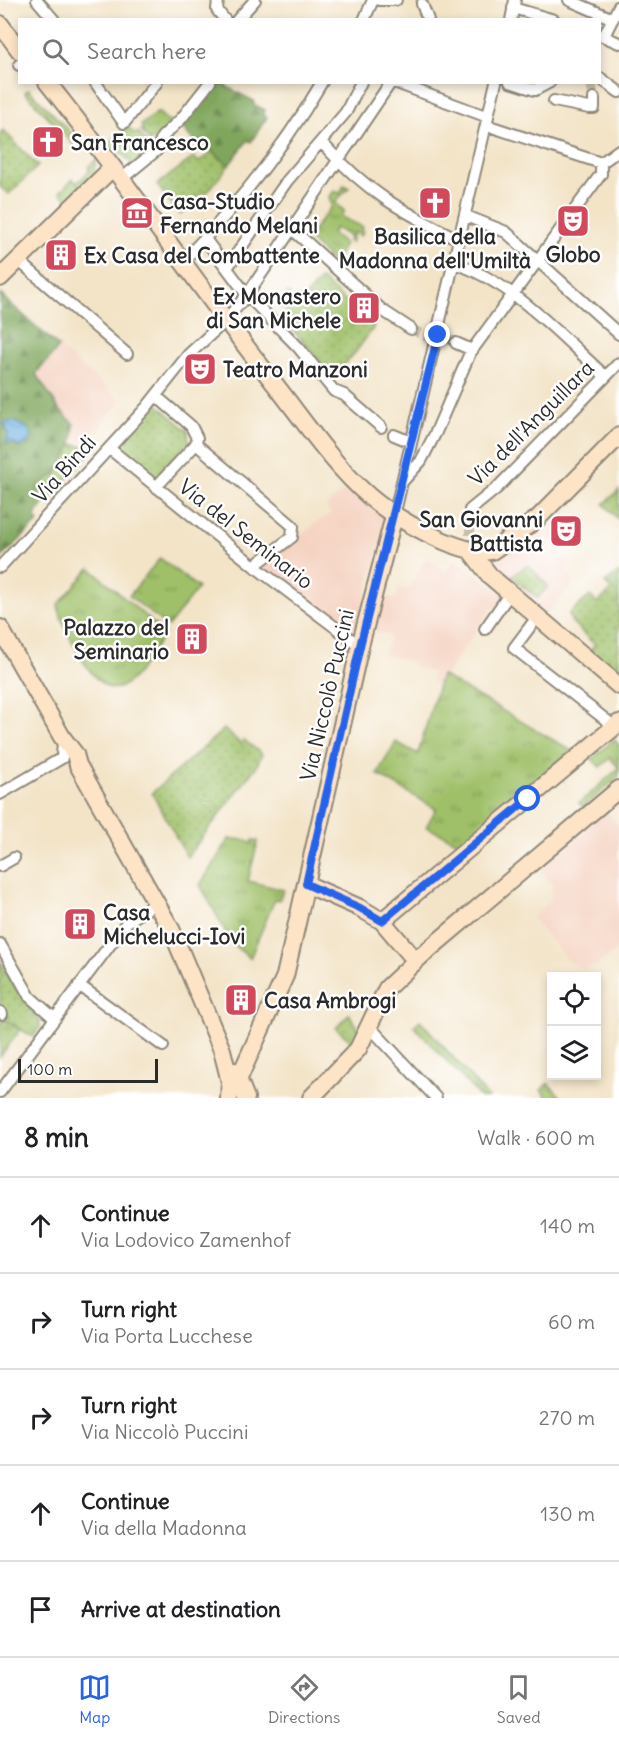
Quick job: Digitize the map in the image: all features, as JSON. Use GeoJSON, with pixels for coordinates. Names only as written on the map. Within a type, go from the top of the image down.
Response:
{"type":"FeatureCollection","features":[{"type":"Feature","properties":{"kind":"street"},"geometry":{"type":"LineString","coordinates":[[37,0],[52,18]]}},
{"type":"Feature","properties":{"kind":"street"},"geometry":{"type":"LineString","coordinates":[[239,18],[255,0]]}},
{"type":"Feature","properties":{"kind":"street"},"geometry":{"type":"LineString","coordinates":[[365,18],[373,0]]}},
{"type":"Feature","properties":{"kind":"street"},"geometry":{"type":"LineString","coordinates":[[379,0],[395,1]]}},
{"type":"Feature","properties":{"kind":"street"},"geometry":{"type":"LineString","coordinates":[[569,0],[608,18]]}},
{"type":"Feature","properties":{"kind":"street"},"geometry":{"type":"LineString","coordinates":[[420,1],[427,18]]}},
{"type":"Feature","properties":{"kind":"street"},"geometry":{"type":"LineString","coordinates":[[618,42],[601,36],[608,18],[619,6]]}},
{"type":"Feature","properties":{"kind":"street"},"geometry":{"type":"LineString","coordinates":[[513,9],[547,18]]}},
{"type":"Feature","properties":{"kind":"street"},"geometry":{"type":"LineString","coordinates":[[9,30],[18,47]]}},
{"type":"Feature","properties":{"kind":"street"},"geometry":{"type":"LineString","coordinates":[[601,79],[619,92]]}},
{"type":"Feature","properties":{"kind":"street"},"geometry":{"type":"LineString","coordinates":[[48,84],[225,321],[352,481],[394,516],[469,545],[492,551],[515,537],[556,501],[619,436]]}},
{"type":"Feature","properties":{"kind":"street"},"geometry":{"type":"LineString","coordinates":[[96,84],[124,123],[155,84]]}},
{"type":"Feature","properties":{"kind":"street"},"geometry":{"type":"LineString","coordinates":[[0,278],[116,174],[157,150],[162,136],[181,120],[208,84]]}},
{"type":"Feature","properties":{"kind":"street"},"geometry":{"type":"LineString","coordinates":[[182,262],[205,239],[288,137],[321,84]]}},
{"type":"Feature","properties":{"kind":"street"},"geometry":{"type":"LineString","coordinates":[[227,268],[280,191],[346,112],[360,84]]}},
{"type":"Feature","properties":{"kind":"street","name":"Via Bindi"},"geometry":{"type":"LineString","coordinates":[[4,563],[110,449],[188,355],[225,321],[247,295],[392,84]]}},
{"type":"Feature","properties":{"kind":"street"},"geometry":{"type":"LineString","coordinates":[[394,516],[496,84]]}},
{"type":"Feature","properties":{"kind":"street"},"geometry":{"type":"LineString","coordinates":[[515,84],[583,108],[594,108],[594,98]]}},
{"type":"Feature","properties":{"kind":"street"},"geometry":{"type":"LineString","coordinates":[[544,96],[549,84]]}},
{"type":"Feature","properties":{"kind":"street"},"geometry":{"type":"LineString","coordinates":[[417,86],[487,121],[601,163],[617,157]]}},
{"type":"Feature","properties":{"kind":"street"},"geometry":{"type":"LineString","coordinates":[[346,112],[364,122]]}},
{"type":"Feature","properties":{"kind":"street"},"geometry":{"type":"LineString","coordinates":[[321,142],[338,161],[383,200],[460,240]]}},
{"type":"Feature","properties":{"kind":"street"},"geometry":{"type":"LineString","coordinates":[[402,483],[421,461],[445,414],[472,350],[601,174],[601,163]]}},
{"type":"Feature","properties":{"kind":"street"},"geometry":{"type":"LineString","coordinates":[[466,216],[506,232],[619,334]]}},
{"type":"Feature","properties":{"kind":"street"},"geometry":{"type":"LineString","coordinates":[[292,229],[382,310],[411,329]]}},
{"type":"Feature","properties":{"kind":"street"},"geometry":{"type":"LineString","coordinates":[[205,239],[247,295],[299,348],[334,391],[344,395],[381,427]]}},
{"type":"Feature","properties":{"kind":"street"},"geometry":{"type":"LineString","coordinates":[[19,261],[128,354]]}},
{"type":"Feature","properties":{"kind":"street"},"geometry":{"type":"LineString","coordinates":[[455,263],[476,271],[513,293],[605,376]]}},
{"type":"Feature","properties":{"kind":"street"},"geometry":{"type":"LineString","coordinates":[[456,343],[472,350]]}},
{"type":"Feature","properties":{"kind":"street","name":"Via dell'Anguillara"},"geometry":{"type":"LineString","coordinates":[[470,510],[497,488],[619,363]]}},
{"type":"Feature","properties":{"kind":"street"},"geometry":{"type":"LineString","coordinates":[[156,396],[193,429],[197,438],[196,444],[156,487]]}},
{"type":"Feature","properties":{"kind":"street"},"geometry":{"type":"LineString","coordinates":[[394,435],[411,442]]}},
{"type":"Feature","properties":{"kind":"street"},"geometry":{"type":"LineString","coordinates":[[196,444],[293,526],[292,537],[254,566]]}},
{"type":"Feature","properties":{"kind":"street","name":"Via del Seminario"},"geometry":{"type":"LineString","coordinates":[[110,449],[254,566],[360,646]]}},
{"type":"Feature","properties":{"kind":"street","name":"Via Niccolò Puccini"},"geometry":{"type":"LineString","coordinates":[[239,1078],[284,981],[360,646],[394,516]]}},
{"type":"Feature","properties":{"kind":"street"},"geometry":{"type":"LineString","coordinates":[[469,545],[482,567],[619,686]]}},
{"type":"Feature","properties":{"kind":"street"},"geometry":{"type":"LineString","coordinates":[[485,629],[510,593]]}},
{"type":"Feature","properties":{"kind":"street"},"geometry":{"type":"LineString","coordinates":[[382,921],[617,725],[514,648],[538,616]]}},
{"type":"Feature","properties":{"kind":"street"},"geometry":{"type":"LineString","coordinates":[[0,628],[62,737],[75,754],[78,765],[172,931],[222,1050],[239,1078],[246,1098]]}},
{"type":"Feature","properties":{"kind":"street"},"geometry":{"type":"LineString","coordinates":[[62,737],[62,758]]}},
{"type":"Feature","properties":{"kind":"street"},"geometry":{"type":"LineString","coordinates":[[62,758],[78,765]]}},
{"type":"Feature","properties":{"kind":"street"},"geometry":{"type":"LineString","coordinates":[[0,794],[62,758]]}},
{"type":"Feature","properties":{"kind":"street"},"geometry":{"type":"LineString","coordinates":[[311,1098],[358,1049],[384,993],[416,961],[619,789]]}},
{"type":"Feature","properties":{"kind":"street"},"geometry":{"type":"LineString","coordinates":[[0,866],[14,858]]}},
{"type":"Feature","properties":{"kind":"street"},"geometry":{"type":"LineString","coordinates":[[306,884],[360,908],[382,921],[416,961]]}},
{"type":"Feature","properties":{"kind":"street"},"geometry":{"type":"LineString","coordinates":[[12,1098],[0,1090],[127,922],[156,903]]}},
{"type":"Feature","properties":{"kind":"street"},"geometry":{"type":"LineString","coordinates":[[0,944],[30,997],[54,1018]]}},
{"type":"Feature","properties":{"kind":"street"},"geometry":{"type":"LineString","coordinates":[[79,985],[163,1046]]}},
{"type":"Feature","properties":{"kind":"street"},"geometry":{"type":"LineString","coordinates":[[369,1026],[436,1098]]}},
{"type":"Feature","properties":{"kind":"street"},"geometry":{"type":"LineString","coordinates":[[222,1050],[230,1082],[229,1098]]}},
{"type":"Feature","properties":{"kind":"shaded area"},"geometry":{"type":"Polygon","coordinates":[[[59,347],[121,401],[89,439],[74,439],[74,424],[59,409],[36,374],[59,347]]]}},
{"type":"Feature","properties":{"kind":"shaded area"},"geometry":{"type":"Polygon","coordinates":[[[349,487],[387,519],[354,639],[260,566],[330,513],[325,506],[349,487]]]}},
{"type":"Feature","properties":{"kind":"shaded area"},"geometry":{"type":"Polygon","coordinates":[[[546,525],[558,539],[554,543],[571,563],[565,570],[574,583],[546,614],[500,578],[491,564],[546,525]]]}},
{"type":"Feature","properties":{"kind":"shaded area"},"geometry":{"type":"Polygon","coordinates":[[[427,558],[446,572],[455,560],[505,595],[495,609],[492,608],[444,677],[441,675],[438,684],[431,683],[432,672],[412,666],[413,662],[384,655],[390,635],[373,631],[383,596],[396,599],[399,588],[407,590],[427,558]]]}},
{"type":"Feature","properties":{"kind":"shaded area"},"geometry":{"type":"Polygon","coordinates":[[[605,810],[619,826],[619,948],[598,965],[584,969],[570,963],[532,918],[551,900],[553,885],[537,866],[605,810]]]}},
{"type":"Feature","properties":{"kind":"green space"},"geometry":{"type":"Polygon","coordinates":[[[222,84],[254,101],[253,104],[265,110],[263,115],[267,117],[251,142],[248,140],[229,165],[200,141],[196,144],[182,127],[213,87],[216,89],[222,84]]]}},
{"type":"Feature","properties":{"kind":"green space"},"geometry":{"type":"Polygon","coordinates":[[[29,89],[78,140],[73,144],[25,92],[29,89]]]}},
{"type":"Feature","properties":{"kind":"green space"},"geometry":{"type":"Polygon","coordinates":[[[158,112],[172,125],[150,142],[141,130],[143,128],[141,125],[158,112]]]}},
{"type":"Feature","properties":{"kind":"green space"},"geometry":{"type":"Polygon","coordinates":[[[128,127],[135,134],[138,132],[153,151],[134,165],[115,148],[110,151],[106,146],[128,127]]]}},
{"type":"Feature","properties":{"kind":"green space"},"geometry":{"type":"Polygon","coordinates":[[[3,130],[38,166],[9,194],[0,187],[0,133],[3,130]]]}},
{"type":"Feature","properties":{"kind":"green space"},"geometry":{"type":"Polygon","coordinates":[[[212,152],[229,165],[206,194],[203,192],[180,215],[157,185],[194,157],[198,162],[212,152]]]}},
{"type":"Feature","properties":{"kind":"green space"},"geometry":{"type":"Polygon","coordinates":[[[97,159],[93,175],[69,200],[60,192],[73,179],[77,183],[97,159]]]}},
{"type":"Feature","properties":{"kind":"green space"},"geometry":{"type":"Polygon","coordinates":[[[344,185],[349,188],[335,202],[344,211],[341,217],[363,227],[361,230],[363,233],[360,236],[354,232],[351,243],[348,241],[350,236],[335,228],[332,233],[345,244],[334,263],[307,238],[332,206],[329,197],[334,191],[340,193],[344,185]]]}},
{"type":"Feature","properties":{"kind":"green space"},"geometry":{"type":"Polygon","coordinates":[[[321,279],[374,327],[333,377],[291,328],[296,322],[279,304],[288,293],[299,303],[321,279]]]}},
{"type":"Feature","properties":{"kind":"green space"},"geometry":{"type":"Polygon","coordinates":[[[0,294],[59,347],[36,374],[59,409],[74,424],[74,434],[66,461],[55,475],[38,486],[46,502],[35,515],[38,522],[1,558],[0,294]]]}},
{"type":"Feature","properties":{"kind":"green space"},"geometry":{"type":"Polygon","coordinates":[[[156,403],[188,431],[189,445],[154,481],[117,449],[156,403]]]}},
{"type":"Feature","properties":{"kind":"green space"},"geometry":{"type":"Polygon","coordinates":[[[73,444],[84,447],[89,455],[46,502],[38,485],[57,473],[73,444]]]}},
{"type":"Feature","properties":{"kind":"green space"},"geometry":{"type":"Polygon","coordinates":[[[619,490],[619,520],[604,504],[619,490]]]}},
{"type":"Feature","properties":{"kind":"green space"},"geometry":{"type":"Polygon","coordinates":[[[160,558],[198,588],[168,627],[129,596],[160,558]]]}},
{"type":"Feature","properties":{"kind":"green space"},"geometry":{"type":"Polygon","coordinates":[[[528,565],[548,586],[538,598],[510,577],[528,565]]]}},
{"type":"Feature","properties":{"kind":"green space"},"geometry":{"type":"Polygon","coordinates":[[[90,568],[165,633],[140,670],[121,687],[111,688],[91,672],[73,643],[58,605],[90,568]]]}},
{"type":"Feature","properties":{"kind":"green space"},"geometry":{"type":"Polygon","coordinates":[[[619,572],[619,680],[588,652],[595,645],[571,621],[569,614],[590,596],[597,603],[612,590],[605,583],[619,572]]]}},
{"type":"Feature","properties":{"kind":"green space"},"geometry":{"type":"Polygon","coordinates":[[[441,675],[572,751],[465,845],[426,827],[436,809],[377,774],[396,742],[418,754],[441,675]]]}},
{"type":"Feature","properties":{"kind":"green space"},"geometry":{"type":"Polygon","coordinates":[[[224,729],[241,744],[244,740],[262,754],[256,767],[187,857],[152,793],[224,729]]]}},
{"type":"Feature","properties":{"kind":"green space"},"geometry":{"type":"Polygon","coordinates":[[[614,739],[619,745],[619,768],[610,758],[600,767],[592,759],[614,739]]]}},
{"type":"Feature","properties":{"kind":"green space"},"geometry":{"type":"Polygon","coordinates":[[[619,768],[619,776],[583,808],[579,803],[619,768]]]}},
{"type":"Feature","properties":{"kind":"green space"},"geometry":{"type":"Polygon","coordinates":[[[229,839],[247,840],[252,844],[253,840],[258,841],[248,881],[284,890],[279,900],[275,899],[250,958],[233,945],[200,885],[229,839]]]}},
{"type":"Feature","properties":{"kind":"green space"},"geometry":{"type":"Polygon","coordinates":[[[0,961],[21,997],[40,1021],[40,1027],[33,1037],[4,1019],[8,1015],[0,1009],[0,961]]]}},
{"type":"Feature","properties":{"kind":"green space"},"geometry":{"type":"Polygon","coordinates":[[[349,1014],[360,1030],[353,1043],[336,1028],[349,1014]]]}},
{"type":"Feature","properties":{"kind":"green space"},"geometry":{"type":"Polygon","coordinates":[[[4,1019],[20,1030],[0,1057],[0,1025],[4,1019]]]}},
{"type":"Feature","properties":{"kind":"green space"},"geometry":{"type":"Polygon","coordinates":[[[420,1020],[489,1098],[481,1098],[414,1026],[420,1020]]]}},
{"type":"Feature","properties":{"kind":"green space"},"geometry":{"type":"Polygon","coordinates":[[[548,1083],[562,1098],[548,1098],[541,1090],[548,1083]]]}},
{"type":"Feature","properties":{"kind":"water"},"geometry":{"type":"Polygon","coordinates":[[[12,421],[28,428],[32,437],[28,443],[19,448],[14,443],[6,444],[8,434],[4,423],[12,421]]]}},
{"type":"Feature","properties":{"kind":"tunnel"},"geometry":{"type":"LineString","coordinates":[[591,84],[594,98]]}},
{"type":"Feature","properties":{"kind":"tunnel"},"geometry":{"type":"LineString","coordinates":[[411,329],[428,337]]}},
{"type":"Feature","properties":{"kind":"tunnel"},"geometry":{"type":"LineString","coordinates":[[444,337],[456,343]]}},
{"type":"Feature","properties":{"kind":"tunnel"},"geometry":{"type":"LineString","coordinates":[[470,510],[470,537]]}},
{"type":"Feature","properties":{"kind":"place","name":"San Francesco"},"geometry":{"type":"Point","coordinates":[48,142]}},
{"type":"Feature","properties":{"kind":"place","name":"Basilica della Madonna dell'Umiltà"},"geometry":{"type":"Point","coordinates":[435,203]}},
{"type":"Feature","properties":{"kind":"place","name":"Casa-Studio Fernando Melani"},"geometry":{"type":"Point","coordinates":[137,213]}},
{"type":"Feature","properties":{"kind":"place","name":"Globo"},"geometry":{"type":"Point","coordinates":[573,221]}},
{"type":"Feature","properties":{"kind":"place","name":"Ex Casa del Combattente"},"geometry":{"type":"Point","coordinates":[61,255]}},
{"type":"Feature","properties":{"kind":"place","name":"Ex Monastero di San Michele"},"geometry":{"type":"Point","coordinates":[364,308]}},
{"type":"Feature","properties":{"kind":"place","name":"Teatro Manzoni"},"geometry":{"type":"Point","coordinates":[200,369]}},
{"type":"Feature","properties":{"kind":"place","name":"San Giovanni Battista"},"geometry":{"type":"Point","coordinates":[566,531]}},
{"type":"Feature","properties":{"kind":"place","name":"Palazzo del Seminario"},"geometry":{"type":"Point","coordinates":[192,639]}},
{"type":"Feature","properties":{"kind":"place","name":"Casa Michelucci-Iovi"},"geometry":{"type":"Point","coordinates":[80,924]}},
{"type":"Feature","properties":{"kind":"place","name":"Casa Ambrogi"},"geometry":{"type":"Point","coordinates":[241,1000]}},
{"type":"Feature","properties":{"kind":"route"},"geometry":{"type":"LineString","coordinates":[[438,335],[360,646],[306,884],[360,908],[382,921],[528,799]]}}]}
